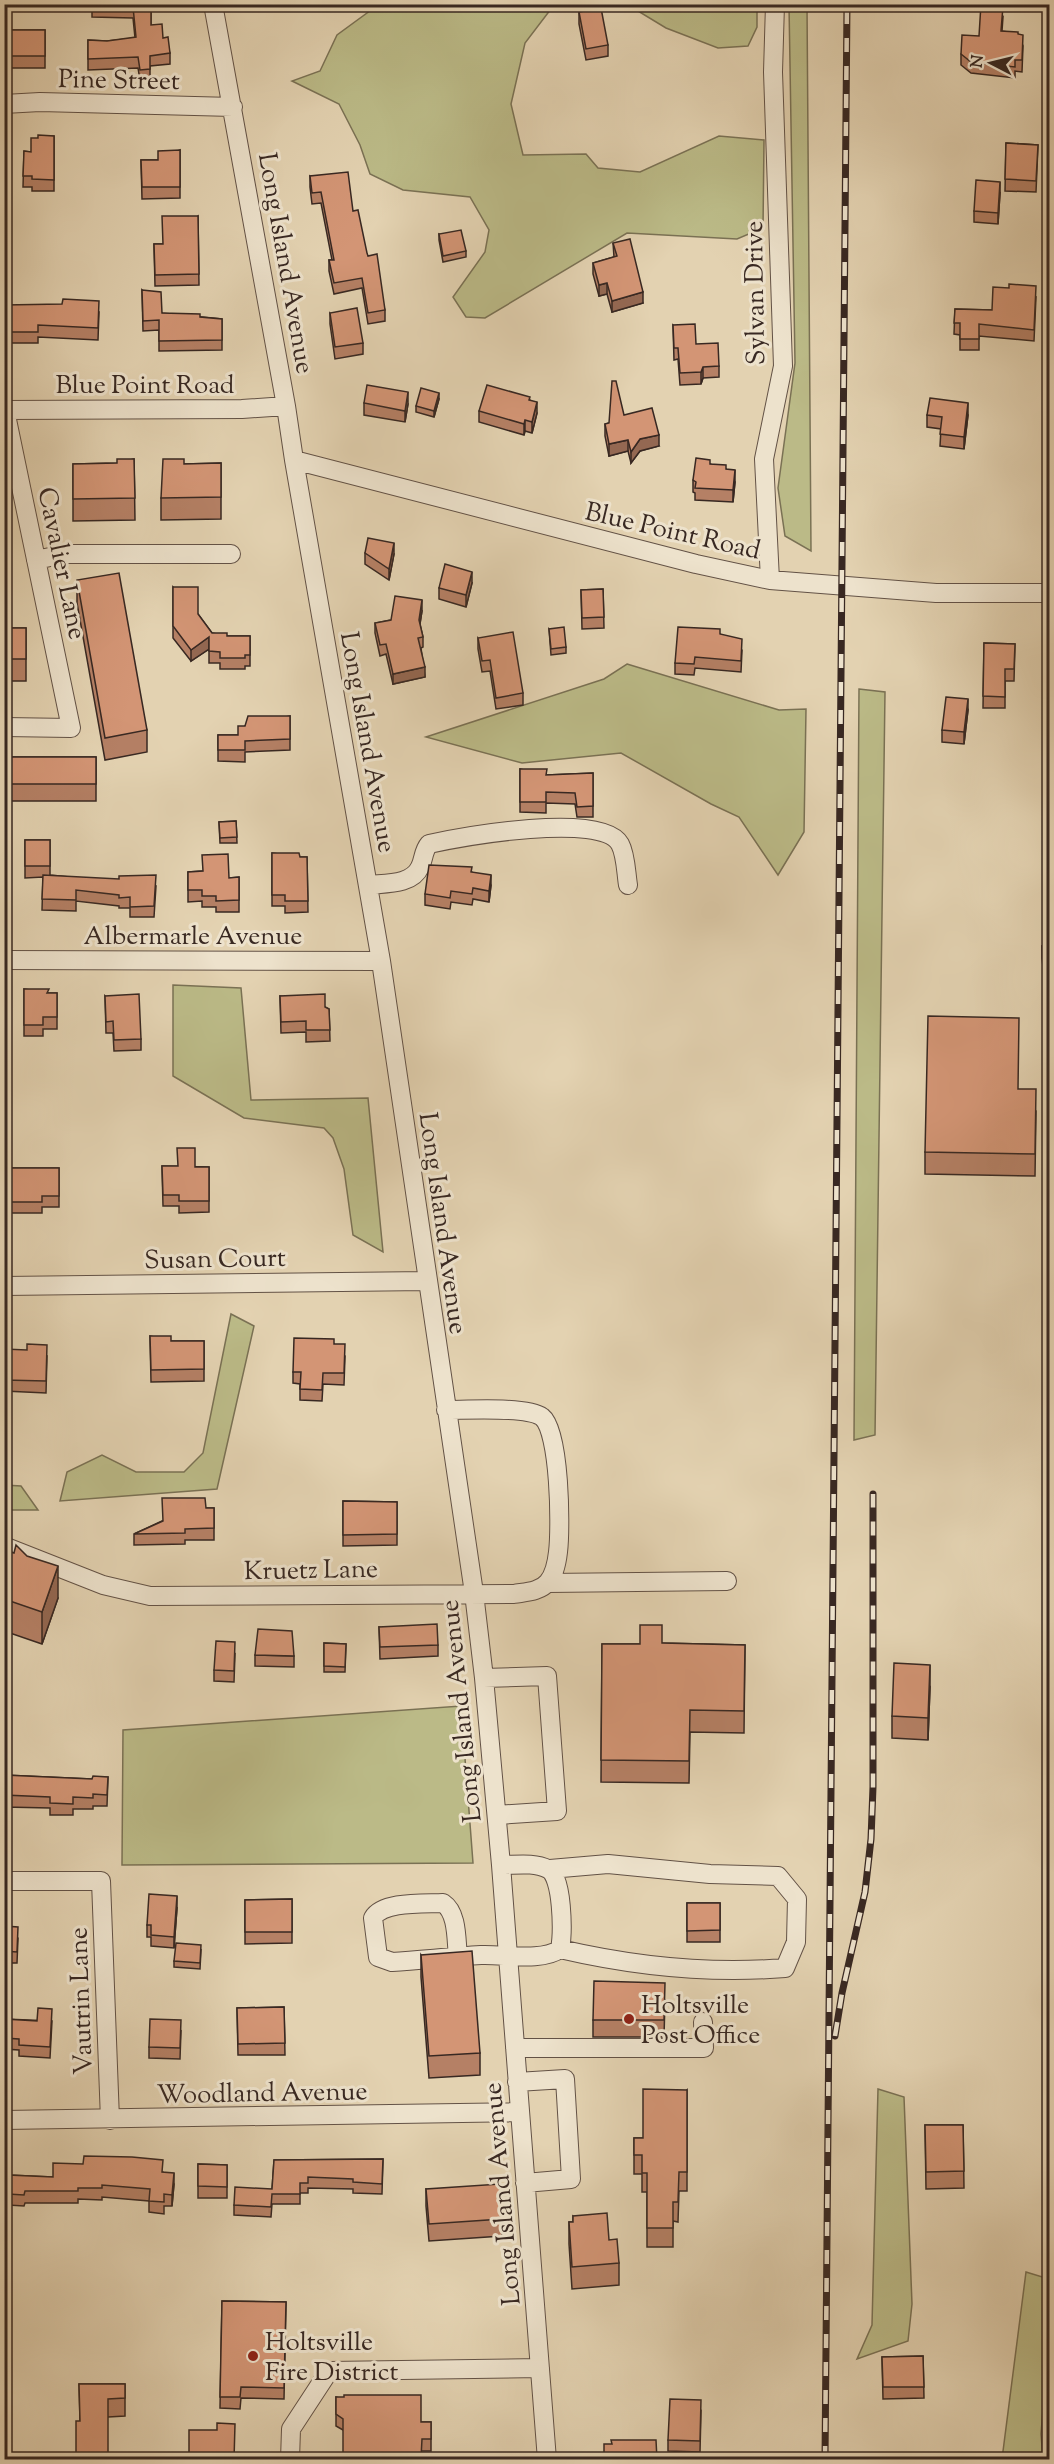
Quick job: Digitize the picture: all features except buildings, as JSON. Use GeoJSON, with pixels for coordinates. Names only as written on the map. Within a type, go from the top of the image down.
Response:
{"type":"FeatureCollection","features":[{"type":"Feature","properties":{"kind":"street","name":"Long Island Avenue"},"geometry":{"type":"LineString","coordinates":[[213,4],[286,406],[381,961],[474,1593],[497,1815],[547,2460]]}},
{"type":"Feature","properties":{"kind":"street","name":"Sylvan Drive"},"geometry":{"type":"LineString","coordinates":[[770,579],[764,459],[783,366],[773,72],[775,4]]}},
{"type":"Feature","properties":{"kind":"street","name":"Pine Street"},"geometry":{"type":"LineString","coordinates":[[4,104],[40,102],[233,107]]}},
{"type":"Feature","properties":{"kind":"street","name":"Blue Point Road"},"geometry":{"type":"LineString","coordinates":[[5,410],[242,409],[286,406]]}},
{"type":"Feature","properties":{"kind":"street","name":"Cavalier Lane"},"geometry":{"type":"LineString","coordinates":[[4,727],[71,728],[5,410]]}},
{"type":"Feature","properties":{"kind":"street","name":"Blue Point Road"},"geometry":{"type":"LineString","coordinates":[[294,460],[684,561],[770,579],[936,593],[1050,593]]}},
{"type":"Feature","properties":{"kind":"street"},"geometry":{"type":"LineString","coordinates":[[36,560],[64,555],[231,554]]}},
{"type":"Feature","properties":{"kind":"street"},"geometry":{"type":"LineString","coordinates":[[368,885],[410,879],[417,874],[425,849],[429,844],[486,833],[555,829],[600,832],[614,838],[620,844],[628,885]]}},
{"type":"Feature","properties":{"kind":"street","name":"Albermarle Avenue"},"geometry":{"type":"LineString","coordinates":[[4,960],[381,961]]}},
{"type":"Feature","properties":{"kind":"street","name":"Susan Court"},"geometry":{"type":"LineString","coordinates":[[4,1286],[427,1281]]}},
{"type":"Feature","properties":{"kind":"street"},"geometry":{"type":"LineString","coordinates":[[446,1410],[530,1411],[543,1417],[551,1429],[555,1446],[559,1529],[558,1554],[548,1583]]}},
{"type":"Feature","properties":{"kind":"street","name":"Kruetz Lane"},"geometry":{"type":"LineString","coordinates":[[4,1546],[103,1585],[150,1596],[525,1592],[536,1590],[548,1583],[727,1581]]}},
{"type":"Feature","properties":{"kind":"street"},"geometry":{"type":"LineString","coordinates":[[484,1678],[547,1676],[557,1811],[497,1815]]}},
{"type":"Feature","properties":{"kind":"street"},"geometry":{"type":"LineString","coordinates":[[501,1865],[537,1865],[550,1869],[608,1864],[710,1874],[778,1876],[797,1899],[796,1942],[785,1968],[738,1971],[604,1959],[560,1949]]}},
{"type":"Feature","properties":{"kind":"street"},"geometry":{"type":"LineString","coordinates":[[458,1957],[452,1915],[449,1907],[443,1903],[385,1907],[377,1911],[373,1918],[378,1957],[385,1962],[458,1957],[484,1955],[507,1957],[553,1954],[560,1949],[562,1935],[557,1877],[550,1869]]}},
{"type":"Feature","properties":{"kind":"street","name":"Vautrin Lane"},"geometry":{"type":"LineString","coordinates":[[4,1881],[101,1881],[110,2120]]}},
{"type":"Feature","properties":{"kind":"street"},"geometry":{"type":"LineString","coordinates":[[515,2048],[704,2048],[703,2022]]}},
{"type":"Feature","properties":{"kind":"street"},"geometry":{"type":"LineString","coordinates":[[517,2082],[565,2079],[571,2179],[525,2183]]}},
{"type":"Feature","properties":{"kind":"street","name":"Woodland Avenue"},"geometry":{"type":"LineString","coordinates":[[4,2120],[520,2112]]}},
{"type":"Feature","properties":{"kind":"street"},"geometry":{"type":"LineString","coordinates":[[290,2460],[291,2429],[329,2371],[540,2368]]}},
{"type":"Feature","properties":{"kind":"shaded area"},"geometry":{"type":"Polygon","coordinates":[[[378,5],[554,5],[525,43],[511,104],[523,155],[586,154],[598,168],[640,172],[719,136],[764,140],[763,228],[737,239],[627,233],[485,318],[466,317],[453,297],[485,252],[489,230],[470,197],[403,190],[370,174],[360,145],[339,104],[292,81],[320,71],[337,35],[378,5]]]}},
{"type":"Feature","properties":{"kind":"shaded area"},"geometry":{"type":"Polygon","coordinates":[[[628,5],[757,5],[757,27],[748,46],[718,48],[666,28],[628,5]]]}},
{"type":"Feature","properties":{"kind":"shaded area"},"geometry":{"type":"Polygon","coordinates":[[[789,5],[807,5],[811,551],[785,536],[778,488],[795,363],[789,5]]]}},
{"type":"Feature","properties":{"kind":"shaded area"},"geometry":{"type":"Polygon","coordinates":[[[627,664],[779,710],[806,709],[804,832],[778,875],[739,817],[711,804],[621,753],[522,763],[426,737],[604,679],[627,664]]]}},
{"type":"Feature","properties":{"kind":"shaded area"},"geometry":{"type":"Polygon","coordinates":[[[859,689],[885,692],[875,1435],[854,1440],[859,689]]]}},
{"type":"Feature","properties":{"kind":"shaded area"},"geometry":{"type":"Polygon","coordinates":[[[173,985],[241,988],[251,1100],[368,1098],[383,1252],[353,1235],[344,1169],[333,1138],[324,1128],[244,1118],[173,1076],[173,985]]]}},
{"type":"Feature","properties":{"kind":"shaded area"},"geometry":{"type":"Polygon","coordinates":[[[231,1314],[254,1326],[217,1489],[60,1501],[67,1472],[102,1455],[136,1472],[184,1472],[203,1453],[231,1314]]]}},
{"type":"Feature","properties":{"kind":"shaded area"},"geometry":{"type":"Polygon","coordinates":[[[4,1485],[21,1486],[38,1510],[5,1510],[4,1485]]]}},
{"type":"Feature","properties":{"kind":"shaded area"},"geometry":{"type":"Polygon","coordinates":[[[461,1706],[473,1863],[122,1865],[123,1730],[461,1706]]]}},
{"type":"Feature","properties":{"kind":"shaded area"},"geometry":{"type":"Polygon","coordinates":[[[878,2089],[904,2097],[912,2304],[908,2341],[857,2359],[872,2325],[878,2089]]]}},
{"type":"Feature","properties":{"kind":"shaded area"},"geometry":{"type":"Polygon","coordinates":[[[1026,2272],[1049,2279],[1049,2336],[1041,2434],[1043,2459],[1002,2459],[1026,2272]]]}},
{"type":"Feature","properties":{"kind":"railway"},"geometry":{"type":"LineString","coordinates":[[825,2460],[847,4]]}},
{"type":"Feature","properties":{"kind":"railway"},"geometry":{"type":"LineString","coordinates":[[835,2036],[842,1993],[865,1892],[871,1839],[873,1494]]}},
{"type":"Feature","properties":{"kind":"place","name":"Holtsville Post Office"},"geometry":{"type":"Point","coordinates":[629,2019]}},
{"type":"Feature","properties":{"kind":"place","name":"Holtsville Fire District"},"geometry":{"type":"Point","coordinates":[253,2356]}}]}
